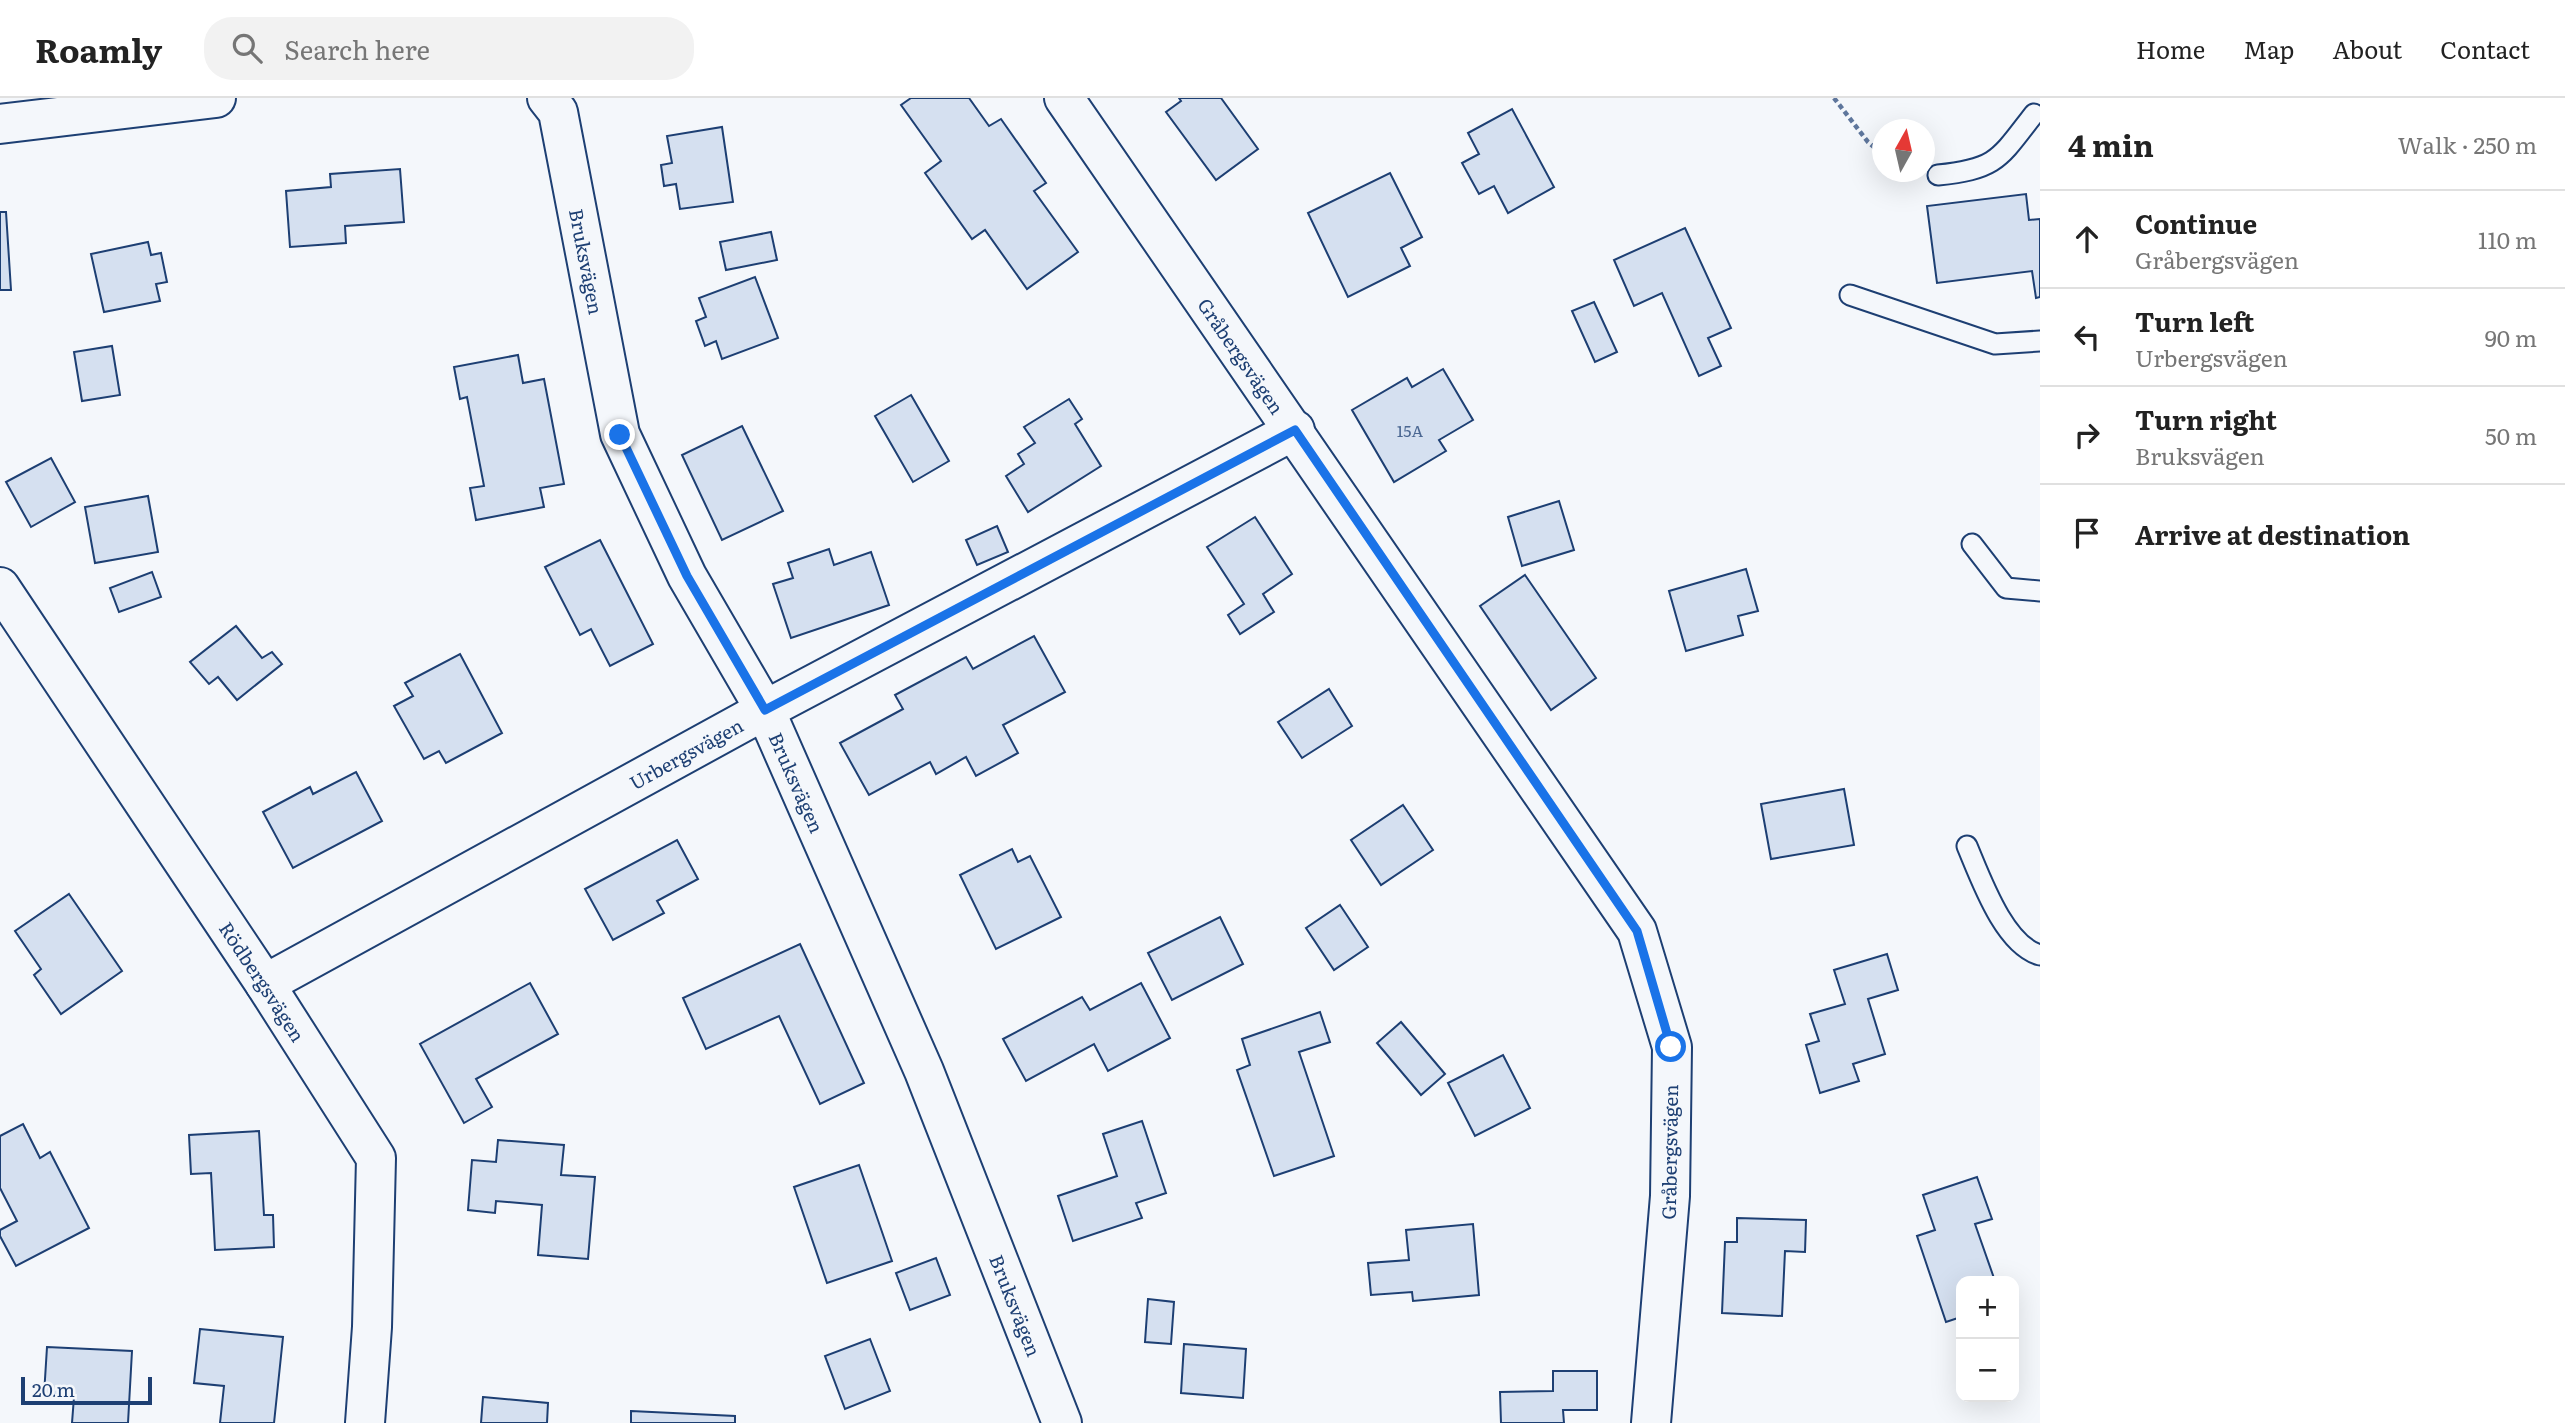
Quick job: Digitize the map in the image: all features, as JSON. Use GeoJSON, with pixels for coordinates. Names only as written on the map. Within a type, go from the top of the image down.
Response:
{"type":"FeatureCollection","features":[{"type":"Feature","properties":{"kind":"street"},"geometry":{"type":"LineString","coordinates":[[0,124],[216,98]]}},
{"type":"Feature","properties":{"kind":"street","name":"Bruksvägen"},"geometry":{"type":"LineString","coordinates":[[547,98],[558,112],[620,435],[687,576],[765,710],[924,1071],[1062,1423]]}},
{"type":"Feature","properties":{"kind":"street","name":"Gråbergsvägen"},"geometry":{"type":"LineString","coordinates":[[1063,98],[1295,430],[1637,931],[1671,1047],[1670,1196],[1651,1423]]}},
{"type":"Feature","properties":{"kind":"street","name":"Urbergsvägen"},"geometry":{"type":"LineString","coordinates":[[265,984],[765,710],[1295,430]]}},
{"type":"Feature","properties":{"kind":"street","name":"Rödbergsvägen"},"geometry":{"type":"LineString","coordinates":[[0,587],[265,984],[376,1158],[372,1327],[365,1423]]}},
{"type":"Feature","properties":{"kind":"lane"},"geometry":{"type":"LineString","coordinates":[[1938,175],[1977,171],[2002,155],[2035,110]]}},
{"type":"Feature","properties":{"kind":"lane"},"geometry":{"type":"LineString","coordinates":[[1850,295],[1995,344],[2040,341]]}},
{"type":"Feature","properties":{"kind":"lane"},"geometry":{"type":"LineString","coordinates":[[1972,544],[2006,588],[2040,591]]}},
{"type":"Feature","properties":{"kind":"lane"},"geometry":{"type":"LineString","coordinates":[[1968,846],[1991,903],[2026,951],[2040,955]]}},
{"type":"Feature","properties":{"kind":"path"},"geometry":{"type":"LineString","coordinates":[[1834,98],[1872,145]]}},
{"type":"Feature","properties":{"kind":"building"},"geometry":{"type":"Polygon","coordinates":[[[911,98],[969,98],[989,126],[1001,119],[1046,183],[1034,191],[1078,252],[1027,289],[985,230],[972,239],[925,173],[941,161],[901,105],[911,98]]]}},
{"type":"Feature","properties":{"kind":"building"},"geometry":{"type":"Polygon","coordinates":[[[1179,98],[1221,98],[1258,149],[1216,180],[1166,112],[1181,101],[1179,98]]]}},
{"type":"Feature","properties":{"kind":"building"},"geometry":{"type":"Polygon","coordinates":[[[1512,109],[1554,187],[1508,213],[1494,186],[1479,194],[1462,163],[1479,154],[1468,133],[1512,109]]]}},
{"type":"Feature","properties":{"kind":"building"},"geometry":{"type":"Polygon","coordinates":[[[722,127],[733,202],[680,209],[676,184],[664,186],[661,165],[672,163],[667,136],[722,127]]]}},
{"type":"Feature","properties":{"kind":"building"},"geometry":{"type":"Polygon","coordinates":[[[400,169],[404,222],[345,226],[346,243],[290,247],[286,191],[331,187],[330,174],[400,169]]]}},
{"type":"Feature","properties":{"kind":"building"},"geometry":{"type":"Polygon","coordinates":[[[1390,173],[1422,237],[1401,248],[1410,266],[1348,297],[1308,213],[1390,173]]]}},
{"type":"Feature","properties":{"kind":"building"},"geometry":{"type":"Polygon","coordinates":[[[2026,194],[2029,220],[2040,219],[2040,297],[2036,298],[2032,271],[1937,283],[1927,206],[2026,194]]]}},
{"type":"Feature","properties":{"kind":"building"},"geometry":{"type":"Polygon","coordinates":[[[0,212],[6,212],[11,290],[0,290],[0,212]]]}},
{"type":"Feature","properties":{"kind":"building"},"geometry":{"type":"Polygon","coordinates":[[[1685,228],[1731,328],[1708,338],[1721,366],[1699,376],[1662,293],[1634,306],[1614,260],[1685,228]]]}},
{"type":"Feature","properties":{"kind":"building"},"geometry":{"type":"Polygon","coordinates":[[[771,232],[777,260],[726,270],[720,242],[771,232]]]}},
{"type":"Feature","properties":{"kind":"building"},"geometry":{"type":"Polygon","coordinates":[[[148,242],[151,255],[161,253],[167,282],[156,284],[160,301],[104,312],[91,254],[148,242]]]}},
{"type":"Feature","properties":{"kind":"building"},"geometry":{"type":"Polygon","coordinates":[[[755,277],[778,338],[722,359],[716,341],[705,346],[696,321],[706,317],[699,298],[755,277]]]}},
{"type":"Feature","properties":{"kind":"building"},"geometry":{"type":"Polygon","coordinates":[[[1594,302],[1617,352],[1595,362],[1572,311],[1594,302]]]}},
{"type":"Feature","properties":{"kind":"building"},"geometry":{"type":"Polygon","coordinates":[[[112,346],[120,395],[82,401],[74,352],[112,346]]]}},
{"type":"Feature","properties":{"kind":"building"},"geometry":{"type":"Polygon","coordinates":[[[518,355],[523,383],[544,379],[564,484],[540,488],[544,507],[476,520],[470,488],[484,486],[467,397],[460,399],[454,367],[518,355]]]}},
{"type":"Feature","properties":{"kind":"building"},"geometry":{"type":"Polygon","coordinates":[[[1443,369],[1473,420],[1439,440],[1446,451],[1394,482],[1352,410],[1407,378],[1412,387],[1443,369]]]}},
{"type":"Feature","properties":{"kind":"building"},"geometry":{"type":"Polygon","coordinates":[[[911,395],[949,461],[913,482],[875,416],[911,395]]]}},
{"type":"Feature","properties":{"kind":"building"},"geometry":{"type":"Polygon","coordinates":[[[1069,399],[1082,419],[1075,424],[1101,466],[1028,512],[1006,476],[1024,464],[1018,454],[1035,443],[1024,427],[1069,399]]]}},
{"type":"Feature","properties":{"kind":"building"},"geometry":{"type":"Polygon","coordinates":[[[742,426],[783,511],[722,540],[682,455],[742,426]]]}},
{"type":"Feature","properties":{"kind":"building"},"geometry":{"type":"Polygon","coordinates":[[[51,458],[75,502],[31,527],[6,482],[51,458]]]}},
{"type":"Feature","properties":{"kind":"building"},"geometry":{"type":"Polygon","coordinates":[[[148,496],[158,552],[95,563],[85,507],[148,496]]]}},
{"type":"Feature","properties":{"kind":"building"},"geometry":{"type":"Polygon","coordinates":[[[1559,501],[1574,550],[1522,566],[1508,517],[1559,501]]]}},
{"type":"Feature","properties":{"kind":"building"},"geometry":{"type":"Polygon","coordinates":[[[1255,517],[1292,574],[1263,594],[1274,612],[1240,634],[1228,615],[1244,604],[1207,547],[1255,517]]]}},
{"type":"Feature","properties":{"kind":"building"},"geometry":{"type":"Polygon","coordinates":[[[997,526],[1008,552],[977,565],[966,540],[997,526]]]}},
{"type":"Feature","properties":{"kind":"building"},"geometry":{"type":"Polygon","coordinates":[[[600,540],[653,644],[610,666],[591,629],[580,635],[545,567],[600,540]]]}},
{"type":"Feature","properties":{"kind":"building"},"geometry":{"type":"Polygon","coordinates":[[[829,549],[834,565],[871,552],[889,605],[791,638],[773,584],[793,578],[788,563],[829,549]]]}},
{"type":"Feature","properties":{"kind":"building"},"geometry":{"type":"Polygon","coordinates":[[[1746,569],[1758,611],[1738,616],[1743,635],[1686,651],[1669,591],[1746,569]]]}},
{"type":"Feature","properties":{"kind":"building"},"geometry":{"type":"Polygon","coordinates":[[[152,572],[161,597],[119,612],[110,588],[152,572]]]}},
{"type":"Feature","properties":{"kind":"building"},"geometry":{"type":"Polygon","coordinates":[[[1525,575],[1596,678],[1551,710],[1480,606],[1525,575]]]}},
{"type":"Feature","properties":{"kind":"building"},"geometry":{"type":"Polygon","coordinates":[[[236,626],[262,658],[272,652],[282,664],[237,700],[218,677],[209,684],[190,662],[236,626]]]}},
{"type":"Feature","properties":{"kind":"building"},"geometry":{"type":"Polygon","coordinates":[[[1034,636],[1065,692],[1003,725],[1018,753],[976,776],[966,757],[936,774],[930,762],[869,795],[840,743],[903,709],[895,695],[966,657],[973,669],[1034,636]]]}},
{"type":"Feature","properties":{"kind":"building"},"geometry":{"type":"Polygon","coordinates":[[[460,654],[502,733],[446,763],[439,751],[424,759],[394,706],[413,696],[405,683],[460,654]]]}},
{"type":"Feature","properties":{"kind":"building"},"geometry":{"type":"Polygon","coordinates":[[[1329,689],[1352,726],[1302,758],[1278,722],[1329,689]]]}},
{"type":"Feature","properties":{"kind":"building"},"geometry":{"type":"Polygon","coordinates":[[[356,772],[382,821],[293,868],[263,812],[310,787],[313,794],[356,772]]]}},
{"type":"Feature","properties":{"kind":"building"},"geometry":{"type":"Polygon","coordinates":[[[1844,789],[1854,845],[1771,859],[1761,804],[1844,789]]]}},
{"type":"Feature","properties":{"kind":"building"},"geometry":{"type":"Polygon","coordinates":[[[1403,805],[1433,850],[1381,885],[1351,840],[1403,805]]]}},
{"type":"Feature","properties":{"kind":"building"},"geometry":{"type":"Polygon","coordinates":[[[677,840],[698,879],[657,901],[664,913],[613,940],[585,889],[677,840]]]}},
{"type":"Feature","properties":{"kind":"building"},"geometry":{"type":"Polygon","coordinates":[[[1012,849],[1018,862],[1030,856],[1061,917],[996,949],[960,875],[1012,849]]]}},
{"type":"Feature","properties":{"kind":"building"},"geometry":{"type":"Polygon","coordinates":[[[69,894],[122,971],[61,1014],[34,975],[41,969],[15,931],[69,894]]]}},
{"type":"Feature","properties":{"kind":"building"},"geometry":{"type":"Polygon","coordinates":[[[1340,905],[1368,947],[1334,970],[1306,928],[1340,905]]]}},
{"type":"Feature","properties":{"kind":"building"},"geometry":{"type":"Polygon","coordinates":[[[1220,917],[1243,964],[1172,1000],[1148,953],[1220,917]]]}},
{"type":"Feature","properties":{"kind":"building"},"geometry":{"type":"Polygon","coordinates":[[[800,944],[864,1083],[820,1104],[779,1016],[706,1049],[683,998],[800,944]]]}},
{"type":"Feature","properties":{"kind":"building"},"geometry":{"type":"Polygon","coordinates":[[[1887,954],[1898,990],[1868,999],[1885,1054],[1853,1064],[1859,1081],[1820,1093],[1806,1045],[1819,1041],[1810,1014],[1845,1004],[1834,970],[1887,954]]]}},
{"type":"Feature","properties":{"kind":"building"},"geometry":{"type":"Polygon","coordinates":[[[530,983],[558,1034],[476,1079],[492,1107],[464,1123],[420,1044],[530,983]]]}},
{"type":"Feature","properties":{"kind":"building"},"geometry":{"type":"Polygon","coordinates":[[[1141,983],[1170,1038],[1108,1071],[1094,1044],[1026,1081],[1003,1039],[1082,997],[1090,1010],[1141,983]]]}},
{"type":"Feature","properties":{"kind":"building"},"geometry":{"type":"Polygon","coordinates":[[[1320,1012],[1330,1042],[1299,1052],[1334,1156],[1274,1176],[1237,1070],[1250,1065],[1242,1039],[1320,1012]]]}},
{"type":"Feature","properties":{"kind":"building"},"geometry":{"type":"Polygon","coordinates":[[[1401,1022],[1445,1074],[1421,1095],[1377,1043],[1401,1022]]]}},
{"type":"Feature","properties":{"kind":"building"},"geometry":{"type":"Polygon","coordinates":[[[1503,1055],[1530,1108],[1475,1136],[1448,1083],[1503,1055]]]}},
{"type":"Feature","properties":{"kind":"building"},"geometry":{"type":"Polygon","coordinates":[[[1142,1121],[1166,1193],[1136,1203],[1142,1218],[1073,1241],[1058,1196],[1117,1176],[1103,1134],[1142,1121]]]}},
{"type":"Feature","properties":{"kind":"building"},"geometry":{"type":"Polygon","coordinates":[[[23,1124],[40,1158],[50,1152],[89,1228],[16,1266],[0,1236],[0,1230],[17,1221],[0,1188],[0,1136],[23,1124]]]}},
{"type":"Feature","properties":{"kind":"building"},"geometry":{"type":"Polygon","coordinates":[[[259,1131],[264,1215],[273,1215],[274,1247],[215,1250],[211,1173],[191,1174],[189,1135],[259,1131]]]}},
{"type":"Feature","properties":{"kind":"building"},"geometry":{"type":"Polygon","coordinates":[[[498,1140],[564,1145],[561,1175],[595,1177],[588,1259],[538,1255],[542,1205],[496,1201],[495,1213],[468,1210],[472,1160],[496,1162],[498,1140]]]}},
{"type":"Feature","properties":{"kind":"building"},"geometry":{"type":"Polygon","coordinates":[[[859,1165],[892,1261],[827,1283],[794,1187],[859,1165]]]}},
{"type":"Feature","properties":{"kind":"building"},"geometry":{"type":"Polygon","coordinates":[[[1977,1177],[1992,1219],[1975,1224],[1993,1276],[1956,1276],[1956,1319],[1946,1322],[1917,1236],[1935,1230],[1923,1195],[1977,1177]]]}},
{"type":"Feature","properties":{"kind":"building"},"geometry":{"type":"Polygon","coordinates":[[[1737,1218],[1806,1220],[1805,1252],[1785,1251],[1782,1316],[1722,1313],[1725,1242],[1737,1242],[1737,1218]]]}},
{"type":"Feature","properties":{"kind":"building"},"geometry":{"type":"Polygon","coordinates":[[[1473,1224],[1479,1295],[1413,1301],[1412,1292],[1371,1295],[1368,1263],[1409,1260],[1406,1230],[1473,1224]]]}},
{"type":"Feature","properties":{"kind":"building"},"geometry":{"type":"Polygon","coordinates":[[[936,1258],[950,1295],[910,1310],[896,1273],[936,1258]]]}},
{"type":"Feature","properties":{"kind":"building"},"geometry":{"type":"Polygon","coordinates":[[[1148,1299],[1174,1302],[1171,1344],[1145,1342],[1148,1299]]]}},
{"type":"Feature","properties":{"kind":"building"},"geometry":{"type":"Polygon","coordinates":[[[200,1329],[283,1337],[274,1423],[220,1423],[224,1386],[194,1383],[200,1329]]]}},
{"type":"Feature","properties":{"kind":"building"},"geometry":{"type":"Polygon","coordinates":[[[870,1339],[890,1391],[845,1409],[825,1356],[870,1339]]]}},
{"type":"Feature","properties":{"kind":"building"},"geometry":{"type":"Polygon","coordinates":[[[1184,1344],[1246,1349],[1243,1398],[1181,1393],[1184,1344]]]}},
{"type":"Feature","properties":{"kind":"building"},"geometry":{"type":"Polygon","coordinates":[[[47,1347],[132,1351],[128,1423],[72,1423],[74,1397],[44,1395],[47,1347]]]}},
{"type":"Feature","properties":{"kind":"building"},"geometry":{"type":"Polygon","coordinates":[[[1553,1371],[1597,1371],[1597,1410],[1563,1410],[1564,1423],[1501,1423],[1500,1392],[1553,1391],[1553,1371]]]}},
{"type":"Feature","properties":{"kind":"building"},"geometry":{"type":"Polygon","coordinates":[[[483,1397],[548,1403],[547,1423],[481,1423],[483,1397]]]}},
{"type":"Feature","properties":{"kind":"building"},"geometry":{"type":"Polygon","coordinates":[[[631,1411],[735,1416],[735,1423],[631,1423],[631,1411]]]}},
{"type":"Feature","properties":{"kind":"route"},"geometry":{"type":"LineString","coordinates":[[620,435],[687,576],[765,710],[1295,430],[1637,931],[1671,1047]]}}]}
